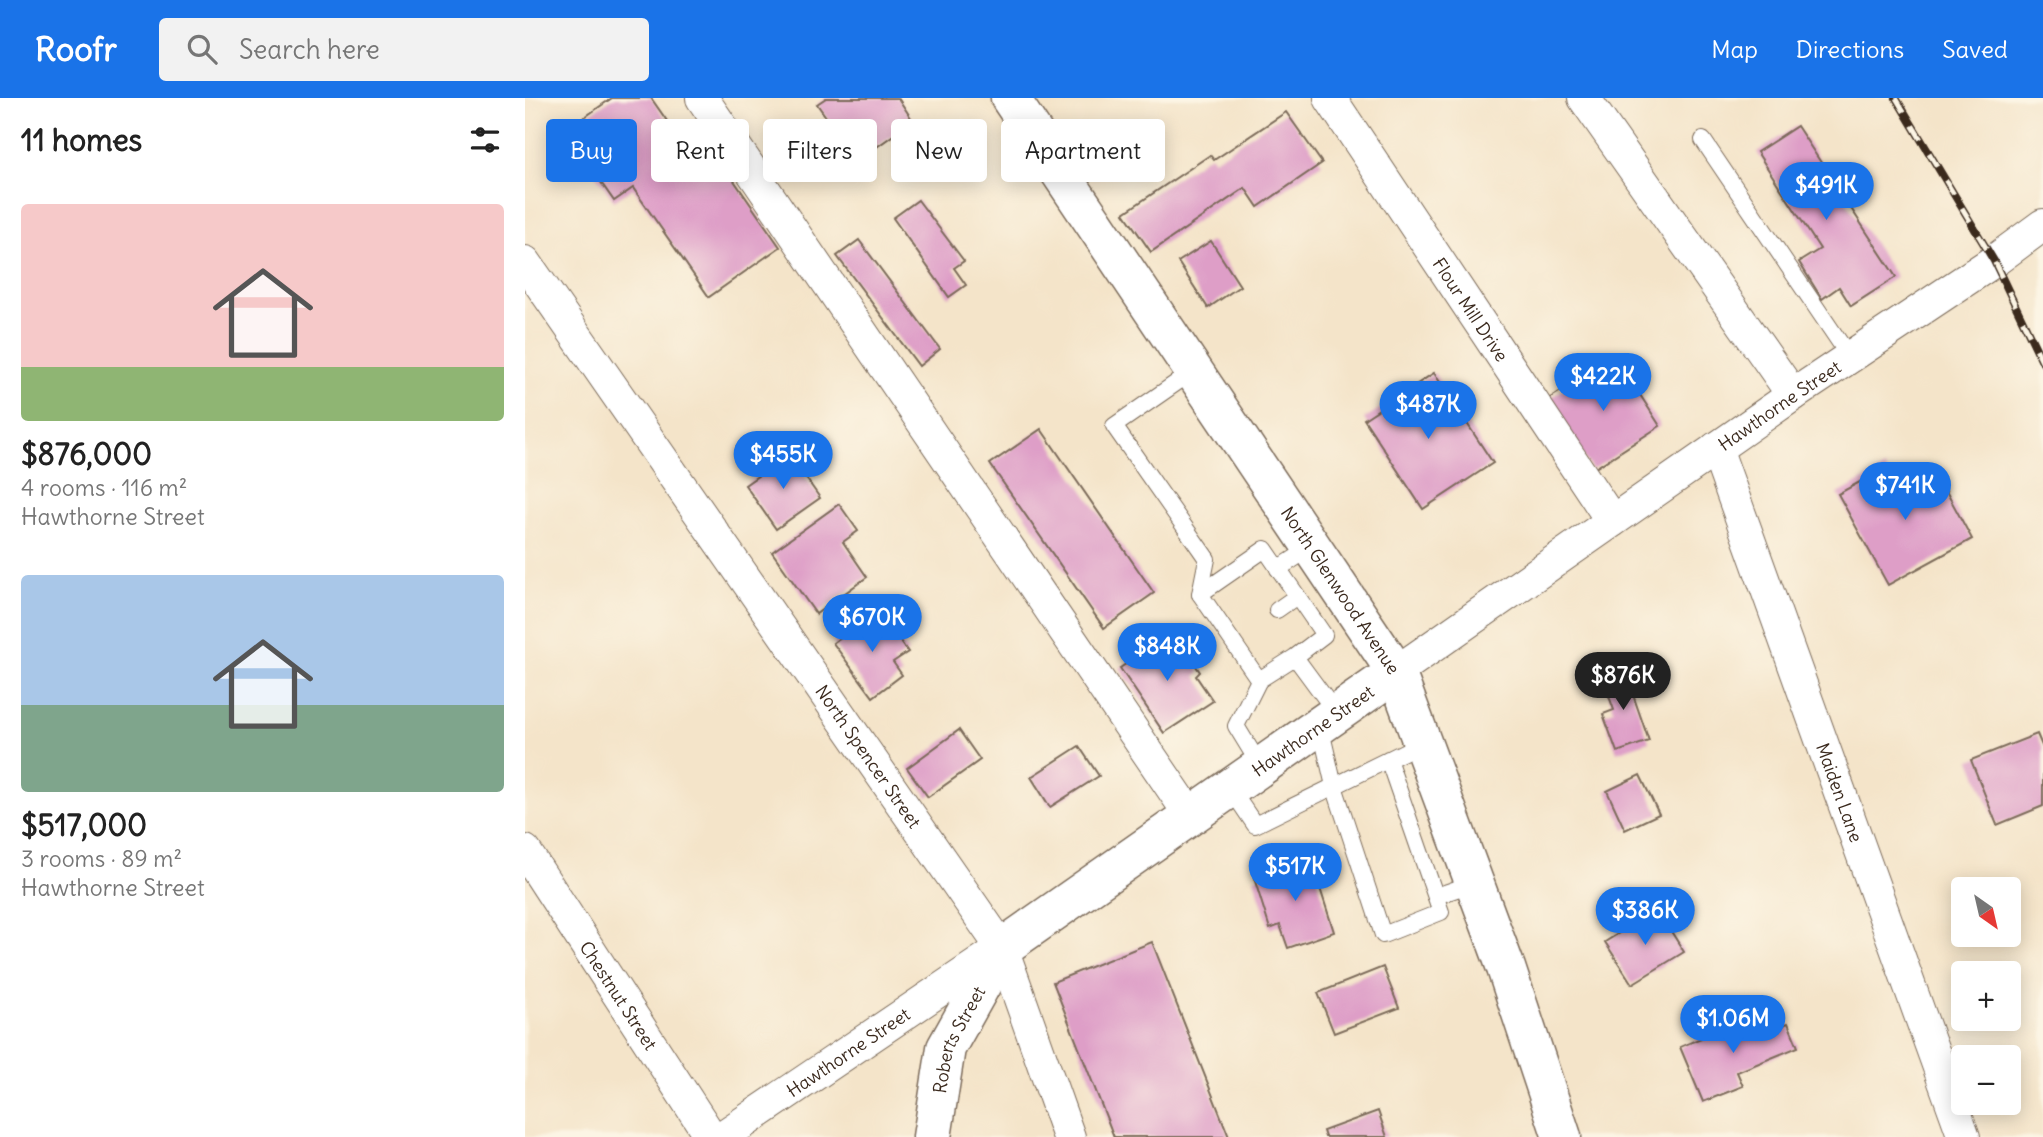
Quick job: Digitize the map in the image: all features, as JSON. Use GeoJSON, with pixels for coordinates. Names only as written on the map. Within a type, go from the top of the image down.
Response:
{"type":"FeatureCollection","features":[{"type":"Feature","properties":{"kind":"main road","name":"North Glenwood Avenue"},"geometry":{"type":"LineString","coordinates":[[1010,98],[1312,547],[1330,609],[1396,672],[1506,968],[1562,1137]]}},
{"type":"Feature","properties":{"kind":"main road","name":"Hawthorne Street"},"geometry":{"type":"LineString","coordinates":[[1002,948],[1396,672]]}},
{"type":"Feature","properties":{"kind":"main road","name":"Roberts Street"},"geometry":{"type":"LineString","coordinates":[[932,1137],[946,1048],[1002,948]]}},
{"type":"Feature","properties":{"kind":"street"},"geometry":{"type":"LineString","coordinates":[[702,98],[1191,816]]}},
{"type":"Feature","properties":{"kind":"street","name":"Flour Mill Drive"},"geometry":{"type":"LineString","coordinates":[[1330,98],[1612,521]]}},
{"type":"Feature","properties":{"kind":"street"},"geometry":{"type":"LineString","coordinates":[[1584,98],[1793,395]]}},
{"type":"Feature","properties":{"kind":"street","name":"Hawthorne Street"},"geometry":{"type":"LineString","coordinates":[[1396,672],[1849,356],[1994,261],[2043,225]]}},
{"type":"Feature","properties":{"kind":"street","name":"North Spencer Street"},"geometry":{"type":"LineString","coordinates":[[525,262],[1002,948],[1069,1137]]}},
{"type":"Feature","properties":{"kind":"street","name":"Maiden Lane"},"geometry":{"type":"LineString","coordinates":[[1716,448],[1964,1137]]}},
{"type":"Feature","properties":{"kind":"street","name":"Chestnut Street"},"geometry":{"type":"LineString","coordinates":[[525,851],[712,1137]]}},
{"type":"Feature","properties":{"kind":"street","name":"Hawthorne Street"},"geometry":{"type":"LineString","coordinates":[[722,1137],[1002,948]]}},
{"type":"Feature","properties":{"kind":"lane"},"geometry":{"type":"LineString","coordinates":[[1703,140],[1849,356]]}},
{"type":"Feature","properties":{"kind":"lane"},"geometry":{"type":"LineString","coordinates":[[1192,372],[1114,426],[1207,559],[1200,594]]}},
{"type":"Feature","properties":{"kind":"lane"},"geometry":{"type":"LineString","coordinates":[[1278,569],[1312,547]]}},
{"type":"Feature","properties":{"kind":"lane"},"geometry":{"type":"LineString","coordinates":[[1200,594],[1265,549],[1297,596],[1330,609],[1324,635],[1296,657],[1259,680],[1236,726],[1255,825],[1422,743]]}},
{"type":"Feature","properties":{"kind":"lane"},"geometry":{"type":"LineString","coordinates":[[1200,594],[1238,637],[1259,680]]}},
{"type":"Feature","properties":{"kind":"lane"},"geometry":{"type":"LineString","coordinates":[[1277,610],[1297,596]]}},
{"type":"Feature","properties":{"kind":"lane"},"geometry":{"type":"LineString","coordinates":[[1296,657],[1328,720],[1334,786],[1362,858],[1383,935],[1441,912],[1417,839],[1395,801],[1388,760]]}},
{"type":"Feature","properties":{"kind":"lane"},"geometry":{"type":"LineString","coordinates":[[1400,844],[1417,839]]}},
{"type":"Feature","properties":{"kind":"lane"},"geometry":{"type":"LineString","coordinates":[[1414,883],[1430,876]]}},
{"type":"Feature","properties":{"kind":"lane"},"geometry":{"type":"LineString","coordinates":[[1436,896],[1474,883]]}},
{"type":"Feature","properties":{"kind":"building"},"geometry":{"type":"Polygon","coordinates":[[[612,98],[651,98],[666,119],[651,119],[651,182],[735,182],[780,247],[709,297],[633,188],[614,201],[601,182],[637,182],[637,119],[582,119],[612,98]]]}},
{"type":"Feature","properties":{"kind":"building"},"geometry":{"type":"Polygon","coordinates":[[[826,98],[898,98],[912,119],[891,119],[891,137],[877,147],[877,119],[828,119],[817,104],[826,98]]]}},
{"type":"Feature","properties":{"kind":"building"},"geometry":{"type":"Polygon","coordinates":[[[1286,112],[1322,163],[1258,207],[1245,188],[1151,252],[1124,213],[1210,155],[1214,160],[1286,112]]]}},
{"type":"Feature","properties":{"kind":"building"},"geometry":{"type":"Polygon","coordinates":[[[1797,126],[1896,277],[1851,306],[1839,287],[1822,299],[1799,262],[1820,249],[1757,152],[1797,126]]]}},
{"type":"Feature","properties":{"kind":"building"},"geometry":{"type":"Polygon","coordinates":[[[918,200],[964,261],[954,268],[966,285],[949,297],[893,218],[918,200]]]}},
{"type":"Feature","properties":{"kind":"building"},"geometry":{"type":"Polygon","coordinates":[[[859,240],[940,349],[919,366],[837,256],[859,240]]]}},
{"type":"Feature","properties":{"kind":"building"},"geometry":{"type":"Polygon","coordinates":[[[1211,241],[1240,286],[1208,308],[1178,262],[1211,241]]]}},
{"type":"Feature","properties":{"kind":"building"},"geometry":{"type":"Polygon","coordinates":[[[1615,356],[1660,426],[1592,470],[1547,400],[1615,356]]]}},
{"type":"Feature","properties":{"kind":"building"},"geometry":{"type":"Polygon","coordinates":[[[1434,373],[1493,463],[1423,509],[1364,419],[1434,373]]]}},
{"type":"Feature","properties":{"kind":"building"},"geometry":{"type":"Polygon","coordinates":[[[1041,429],[1154,593],[1104,628],[990,464],[1041,429]]]}},
{"type":"Feature","properties":{"kind":"building"},"geometry":{"type":"Polygon","coordinates":[[[789,454],[820,498],[776,529],[745,485],[789,454]]]}},
{"type":"Feature","properties":{"kind":"building"},"geometry":{"type":"Polygon","coordinates":[[[1885,468],[1897,489],[1934,469],[1972,539],[1888,585],[1838,494],[1885,468]]]}},
{"type":"Feature","properties":{"kind":"building"},"geometry":{"type":"Polygon","coordinates":[[[839,504],[858,531],[843,542],[867,577],[816,614],[772,552],[839,504]]]}},
{"type":"Feature","properties":{"kind":"building"},"geometry":{"type":"Polygon","coordinates":[[[870,615],[883,633],[890,627],[908,652],[893,662],[902,675],[873,697],[833,643],[870,615]]]}},
{"type":"Feature","properties":{"kind":"building"},"geometry":{"type":"Polygon","coordinates":[[[1173,632],[1200,672],[1196,676],[1213,701],[1164,733],[1120,668],[1173,632]]]}},
{"type":"Feature","properties":{"kind":"building"},"geometry":{"type":"Polygon","coordinates":[[[1623,666],[1649,741],[1617,752],[1603,714],[1614,710],[1601,674],[1623,666]]]}},
{"type":"Feature","properties":{"kind":"building"},"geometry":{"type":"Polygon","coordinates":[[[959,730],[980,760],[928,797],[907,768],[959,730]]]}},
{"type":"Feature","properties":{"kind":"building"},"geometry":{"type":"Polygon","coordinates":[[[2037,734],[2043,748],[2043,806],[1997,825],[1971,760],[2037,734]]]}},
{"type":"Feature","properties":{"kind":"building"},"geometry":{"type":"Polygon","coordinates":[[[1079,746],[1099,776],[1050,807],[1031,777],[1079,746]]]}},
{"type":"Feature","properties":{"kind":"building"},"geometry":{"type":"Polygon","coordinates":[[[1640,775],[1659,814],[1625,830],[1607,791],[1640,775]]]}},
{"type":"Feature","properties":{"kind":"building"},"geometry":{"type":"Polygon","coordinates":[[[1311,860],[1334,932],[1288,948],[1280,925],[1270,929],[1254,878],[1311,860]]]}},
{"type":"Feature","properties":{"kind":"building"},"geometry":{"type":"Polygon","coordinates":[[[1657,909],[1684,952],[1632,984],[1605,942],[1657,909]]]}},
{"type":"Feature","properties":{"kind":"building"},"geometry":{"type":"Polygon","coordinates":[[[1152,942],[1229,1137],[1114,1137],[1053,982],[1152,942]]]}},
{"type":"Feature","properties":{"kind":"building"},"geometry":{"type":"Polygon","coordinates":[[[1383,967],[1399,1008],[1334,1033],[1318,993],[1383,967]]]}},
{"type":"Feature","properties":{"kind":"building"},"geometry":{"type":"Polygon","coordinates":[[[1752,1016],[1759,1034],[1788,1023],[1798,1047],[1737,1072],[1743,1086],[1703,1102],[1680,1047],[1752,1016]]]}},
{"type":"Feature","properties":{"kind":"building"},"geometry":{"type":"Polygon","coordinates":[[[1378,1111],[1387,1137],[1325,1137],[1323,1131],[1378,1111]]]}},
{"type":"Feature","properties":{"kind":"railway"},"geometry":{"type":"LineString","coordinates":[[1896,98],[1994,261],[2043,363]]}}]}
